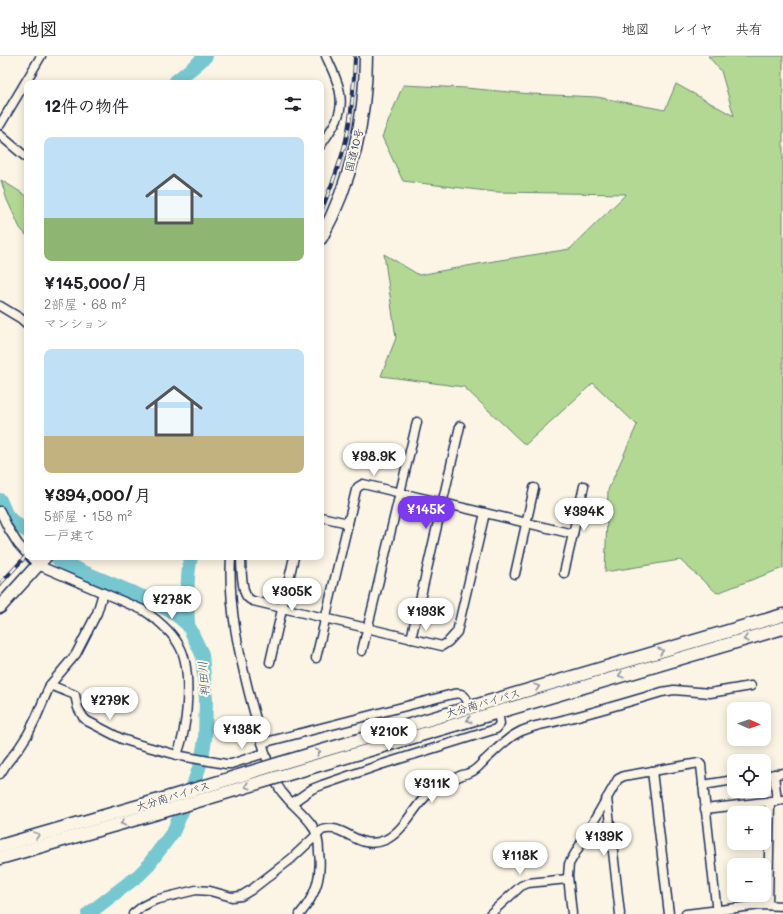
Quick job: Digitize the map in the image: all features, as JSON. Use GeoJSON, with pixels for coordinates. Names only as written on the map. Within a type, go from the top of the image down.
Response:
{"type":"FeatureCollection","features":[{"type":"Feature","properties":{"kind":"highway","name":"国道10号"},"geometry":{"type":"LineString","coordinates":[[324,232],[337,205],[347,179],[354,150],[362,110],[366,56]]}},
{"type":"Feature","properties":{"kind":"highway"},"geometry":{"type":"LineString","coordinates":[[0,607],[38,560]]}},
{"type":"Feature","properties":{"kind":"highway","name":"大分南バイパス"},"geometry":{"type":"LineString","coordinates":[[0,846],[783,615]]}},
{"type":"Feature","properties":{"kind":"highway","name":"大分南バイパス"},"geometry":{"type":"LineString","coordinates":[[0,858],[161,812],[783,628]]}},
{"type":"Feature","properties":{"kind":"street"},"geometry":{"type":"LineString","coordinates":[[27,80],[41,56]]}},
{"type":"Feature","properties":{"kind":"street"},"geometry":{"type":"LineString","coordinates":[[324,140],[337,120],[342,99],[339,86],[326,56]]}},
{"type":"Feature","properties":{"kind":"street"},"geometry":{"type":"LineString","coordinates":[[0,126],[24,85]]}},
{"type":"Feature","properties":{"kind":"street"},"geometry":{"type":"LineString","coordinates":[[0,135],[24,155]]}},
{"type":"Feature","properties":{"kind":"street"},"geometry":{"type":"LineString","coordinates":[[0,306],[24,321]]}},
{"type":"Feature","properties":{"kind":"street"},"geometry":{"type":"LineString","coordinates":[[362,651],[417,422]]}},
{"type":"Feature","properties":{"kind":"street"},"geometry":{"type":"LineString","coordinates":[[411,639],[460,426]]}},
{"type":"Feature","properties":{"kind":"street"},"geometry":{"type":"LineString","coordinates":[[316,658],[356,490],[363,484],[573,534]]}},
{"type":"Feature","properties":{"kind":"street"},"geometry":{"type":"LineString","coordinates":[[564,572],[584,486]]}},
{"type":"Feature","properties":{"kind":"street"},"geometry":{"type":"LineString","coordinates":[[515,574],[534,488]]}},
{"type":"Feature","properties":{"kind":"street"},"geometry":{"type":"LineString","coordinates":[[0,511],[18,544],[24,551]]}},
{"type":"Feature","properties":{"kind":"street"},"geometry":{"type":"LineString","coordinates":[[241,560],[245,593],[248,598],[253,601],[442,646],[457,632],[485,514]]}},
{"type":"Feature","properties":{"kind":"street"},"geometry":{"type":"LineString","coordinates":[[324,518],[348,522]]}},
{"type":"Feature","properties":{"kind":"street"},"geometry":{"type":"LineString","coordinates":[[38,560],[103,593],[137,607],[155,618],[175,639],[181,650],[187,678],[186,712],[179,756]]}},
{"type":"Feature","properties":{"kind":"street"},"geometry":{"type":"LineString","coordinates":[[231,560],[232,599],[237,641],[242,667],[270,770],[275,782],[283,794],[312,825],[319,848],[319,876],[315,890],[300,914]]}},
{"type":"Feature","properties":{"kind":"street"},"geometry":{"type":"LineString","coordinates":[[270,662],[293,560]]}},
{"type":"Feature","properties":{"kind":"street"},"geometry":{"type":"LineString","coordinates":[[0,774],[28,734],[50,684],[76,654],[97,613],[103,593]]}},
{"type":"Feature","properties":{"kind":"street"},"geometry":{"type":"LineString","coordinates":[[50,684],[75,695],[78,708],[87,721],[96,727],[122,739],[179,756],[220,764],[231,764],[265,753]]}},
{"type":"Feature","properties":{"kind":"street"},"geometry":{"type":"LineString","coordinates":[[133,914],[143,906],[155,900],[196,890],[210,891],[232,897],[241,896],[291,859],[316,835],[327,828],[338,830],[361,842],[372,843],[384,840],[395,834],[421,801],[431,792],[442,785],[473,771],[514,735],[530,728],[591,713],[662,692],[674,690],[710,693],[751,686]]}},
{"type":"Feature","properties":{"kind":"street"},"geometry":{"type":"LineString","coordinates":[[262,743],[458,693],[462,694],[467,699],[470,707]]}},
{"type":"Feature","properties":{"kind":"street"},"geometry":{"type":"LineString","coordinates":[[292,803],[322,784],[496,729],[500,724],[498,712]]}},
{"type":"Feature","properties":{"kind":"street"},"geometry":{"type":"LineString","coordinates":[[572,914],[568,879],[569,864],[618,779],[624,776],[699,763],[703,785],[717,912]]}},
{"type":"Feature","properties":{"kind":"street"},"geometry":{"type":"LineString","coordinates":[[652,771],[669,914]]}},
{"type":"Feature","properties":{"kind":"street"},"geometry":{"type":"LineString","coordinates":[[771,775],[783,773]]}},
{"type":"Feature","properties":{"kind":"street"},"geometry":{"type":"LineString","coordinates":[[768,905],[777,801],[774,774]]}},
{"type":"Feature","properties":{"kind":"street"},"geometry":{"type":"LineString","coordinates":[[703,785],[727,781]]}},
{"type":"Feature","properties":{"kind":"street"},"geometry":{"type":"LineString","coordinates":[[607,798],[620,914]]}},
{"type":"Feature","properties":{"kind":"street"},"geometry":{"type":"LineString","coordinates":[[705,809],[777,801]]}},
{"type":"Feature","properties":{"kind":"street"},"geometry":{"type":"LineString","coordinates":[[490,914],[521,886],[528,883],[568,879]]}},
{"type":"Feature","properties":{"kind":"street"},"geometry":{"type":"LineString","coordinates":[[686,914],[717,912],[768,905],[783,906]]}},
{"type":"Feature","properties":{"kind":"green space"},"geometry":{"type":"Polygon","coordinates":[[[708,56],[783,56],[783,568],[717,593],[680,560],[605,572],[608,490],[637,425],[593,383],[525,445],[464,387],[381,376],[396,338],[384,254],[419,275],[570,249],[626,194],[495,192],[403,181],[382,137],[403,85],[597,97],[665,110],[676,84],[734,116],[721,71],[708,56]]]}},
{"type":"Feature","properties":{"kind":"green space"},"geometry":{"type":"Polygon","coordinates":[[[1,180],[24,194],[24,233],[20,228],[7,200],[1,180]]]}},
{"type":"Feature","properties":{"kind":"waterway"},"geometry":{"type":"LineString","coordinates":[[177,80],[206,56]]}},
{"type":"Feature","properties":{"kind":"waterway","name":"判田川"},"geometry":{"type":"LineString","coordinates":[[0,500],[6,514],[13,522],[24,529]]}},
{"type":"Feature","properties":{"kind":"waterway","name":"判田川"},"geometry":{"type":"LineString","coordinates":[[59,560],[150,600],[175,614],[188,625],[202,654],[206,699],[205,740],[201,762],[193,786],[173,832],[139,875],[88,914]]}},
{"type":"Feature","properties":{"kind":"waterway"},"geometry":{"type":"LineString","coordinates":[[188,625],[187,600],[190,560]]}},
{"type":"Feature","properties":{"kind":"railway"},"geometry":{"type":"LineString","coordinates":[[324,204],[347,137],[352,102],[355,56]]}},
{"type":"Feature","properties":{"kind":"railway"},"geometry":{"type":"LineString","coordinates":[[0,584],[24,558]]}}]}
